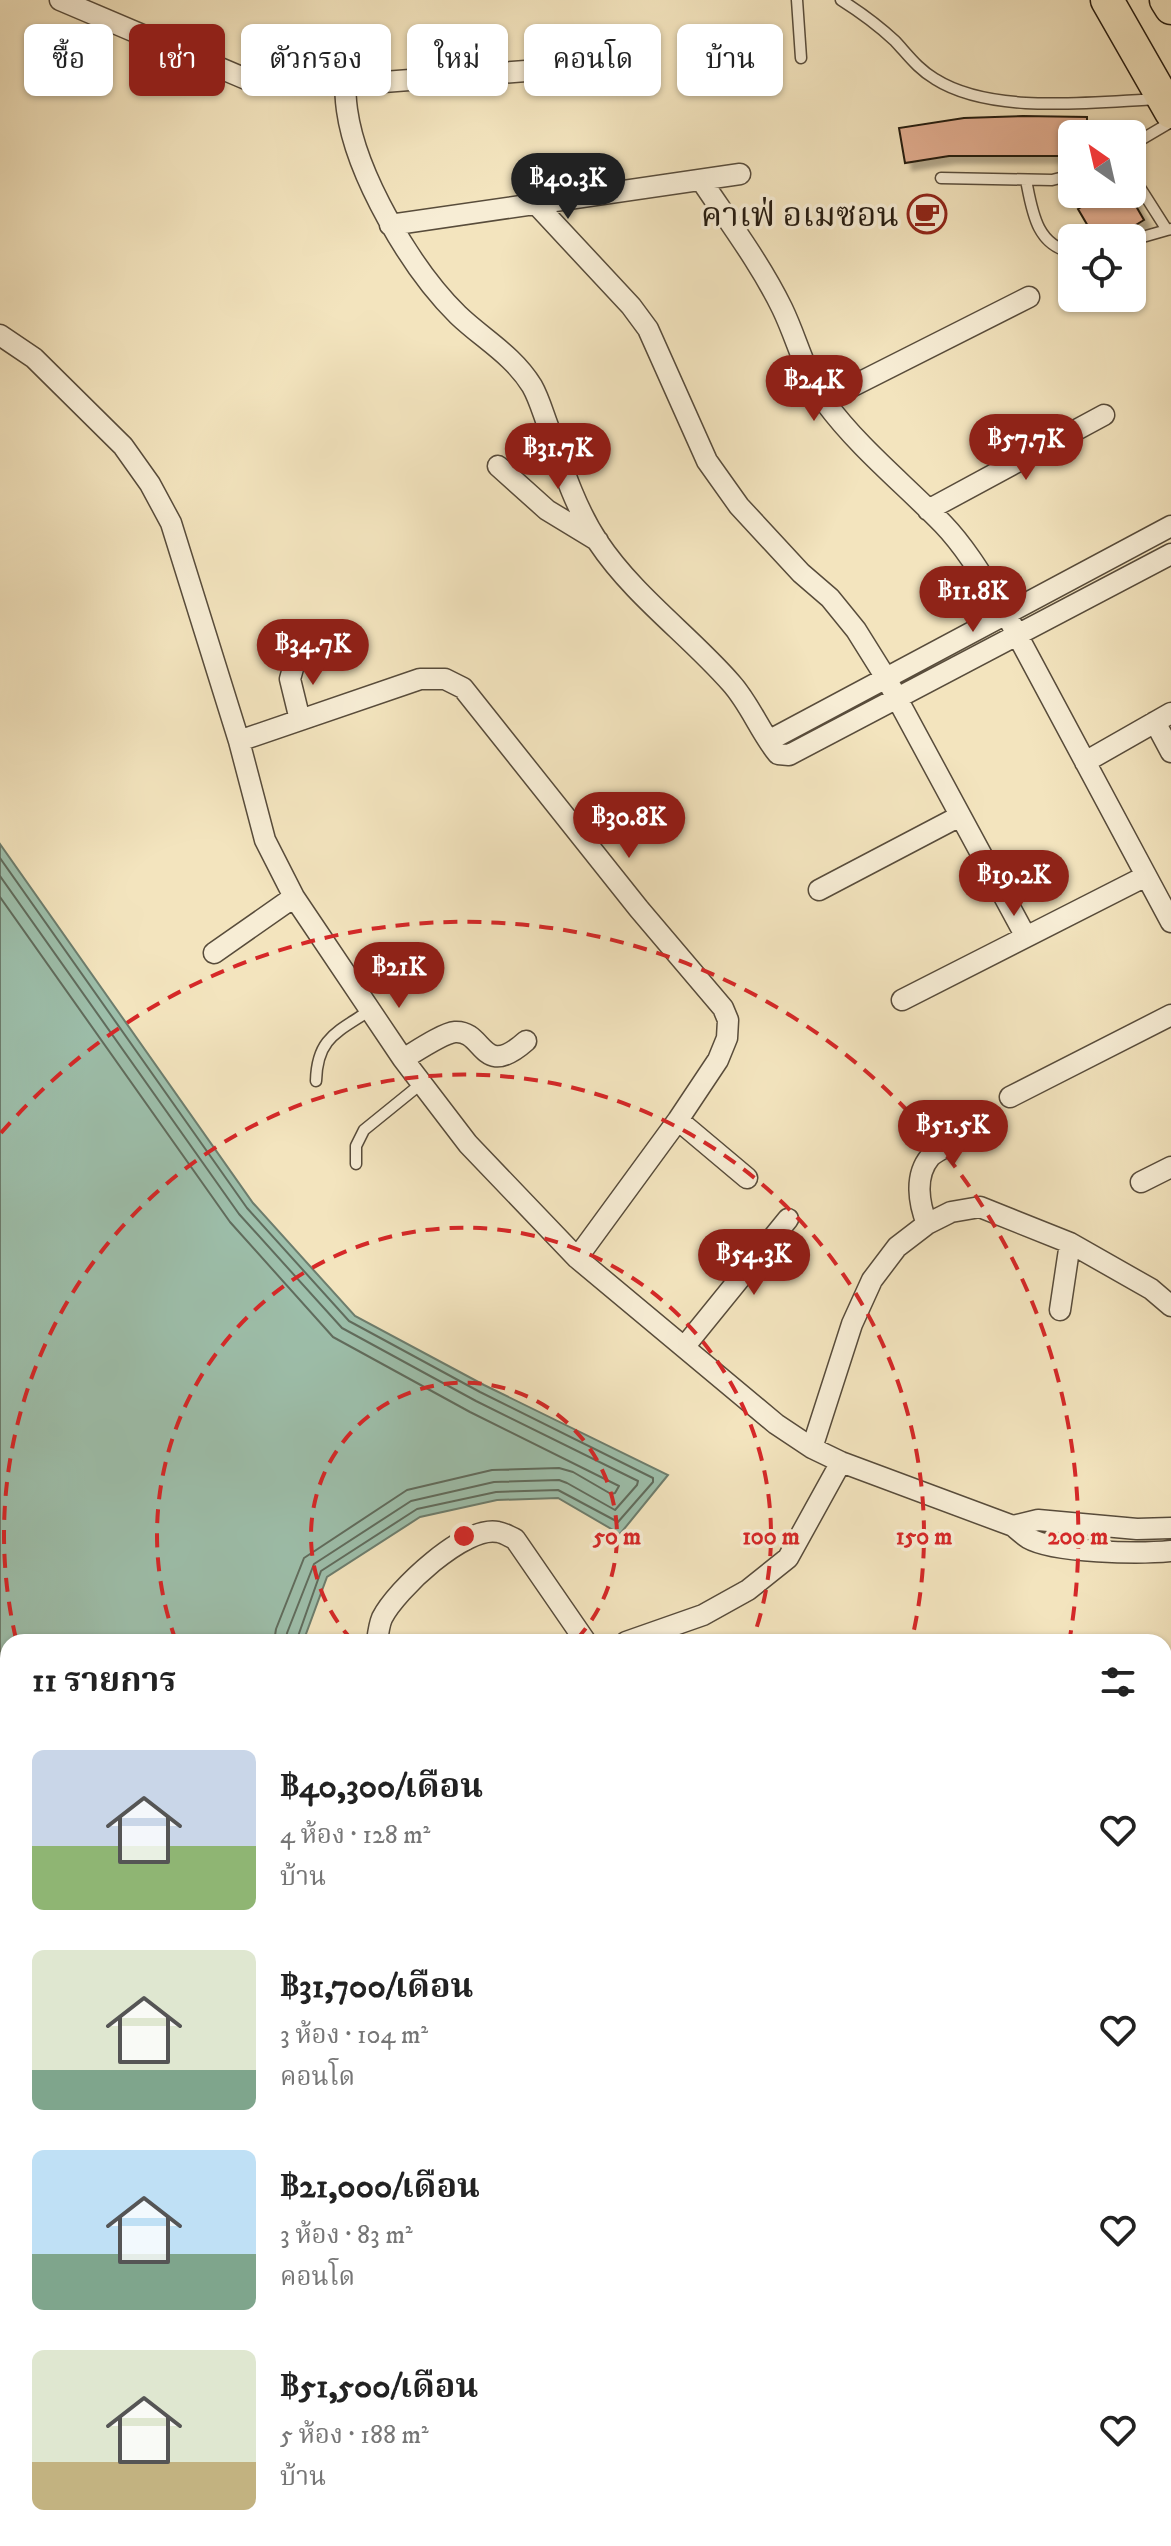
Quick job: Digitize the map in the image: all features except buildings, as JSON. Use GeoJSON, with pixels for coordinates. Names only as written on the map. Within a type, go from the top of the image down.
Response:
{"type":"FeatureCollection","features":[{"type":"Feature","properties":{"kind":"main road"},"geometry":{"type":"LineString","coordinates":[[1107,0],[1169,111]]}},
{"type":"Feature","properties":{"kind":"main road"},"geometry":{"type":"LineString","coordinates":[[1166,0],[1171,8]]}},
{"type":"Feature","properties":{"kind":"street"},"geometry":{"type":"LineString","coordinates":[[60,0],[92,6],[241,76]]}},
{"type":"Feature","properties":{"kind":"street"},"geometry":{"type":"LineString","coordinates":[[391,81],[524,71]]}},
{"type":"Feature","properties":{"kind":"street"},"geometry":{"type":"LineString","coordinates":[[346,96],[351,130],[390,225],[423,273],[458,315],[517,366],[532,387],[568,482],[598,541],[632,584],[734,686],[774,747],[789,755],[1171,554]]}},
{"type":"Feature","properties":{"kind":"street"},"geometry":{"type":"LineString","coordinates":[[390,225],[740,174]]}},
{"type":"Feature","properties":{"kind":"street"},"geometry":{"type":"LineString","coordinates":[[701,180],[766,278],[783,310],[804,368],[825,400],[852,436],[946,527],[1006,614],[1171,922]]}},
{"type":"Feature","properties":{"kind":"street"},"geometry":{"type":"LineString","coordinates":[[536,204],[631,306],[648,329],[707,461],[739,506],[801,573],[830,598],[856,630],[886,678],[1026,937]]}},
{"type":"Feature","properties":{"kind":"street"},"geometry":{"type":"LineString","coordinates":[[825,400],[1029,297]]}},
{"type":"Feature","properties":{"kind":"street"},"geometry":{"type":"LineString","coordinates":[[0,335],[34,358],[123,446],[150,484],[171,523],[239,741],[265,840],[294,897],[403,1059],[468,1144],[577,1258],[776,1424],[812,1448],[841,1462],[1013,1526],[1030,1539],[1065,1547],[1140,1554],[1171,1551]]}},
{"type":"Feature","properties":{"kind":"street"},"geometry":{"type":"LineString","coordinates":[[928,510],[1104,415]]}},
{"type":"Feature","properties":{"kind":"street"},"geometry":{"type":"LineString","coordinates":[[498,466],[547,510],[598,541]]}},
{"type":"Feature","properties":{"kind":"street"},"geometry":{"type":"LineString","coordinates":[[774,747],[886,678],[1171,526]]}},
{"type":"Feature","properties":{"kind":"street"},"geometry":{"type":"LineString","coordinates":[[297,654],[290,679],[300,720]]}},
{"type":"Feature","properties":{"kind":"street"},"geometry":{"type":"LineString","coordinates":[[239,741],[420,679],[445,679],[463,688],[639,909],[723,1008],[728,1020],[727,1038],[718,1060],[577,1258]]}},
{"type":"Feature","properties":{"kind":"street"},"geometry":{"type":"LineString","coordinates":[[1085,762],[1163,718],[1171,752]]}},
{"type":"Feature","properties":{"kind":"street"},"geometry":{"type":"LineString","coordinates":[[819,890],[960,816]]}},
{"type":"Feature","properties":{"kind":"street"},"geometry":{"type":"LineString","coordinates":[[902,1000],[1146,876]]}},
{"type":"Feature","properties":{"kind":"street"},"geometry":{"type":"LineString","coordinates":[[214,953],[294,897]]}},
{"type":"Feature","properties":{"kind":"street"},"geometry":{"type":"LineString","coordinates":[[1010,1097],[1171,1015]]}},
{"type":"Feature","properties":{"kind":"street"},"geometry":{"type":"LineString","coordinates":[[403,1059],[453,1032],[465,1033],[482,1049],[501,1057],[515,1051],[526,1041]]}},
{"type":"Feature","properties":{"kind":"street"},"geometry":{"type":"LineString","coordinates":[[927,1224],[921,1208],[919,1187],[924,1166],[932,1155],[955,1141],[972,1118]]}},
{"type":"Feature","properties":{"kind":"street"},"geometry":{"type":"LineString","coordinates":[[678,1120],[747,1178]]}},
{"type":"Feature","properties":{"kind":"street"},"geometry":{"type":"LineString","coordinates":[[1141,1182],[1171,1167]]}},
{"type":"Feature","properties":{"kind":"street"},"geometry":{"type":"LineString","coordinates":[[812,1448],[852,1324],[872,1280],[897,1247],[927,1224],[951,1212],[980,1207],[1070,1243],[1151,1289],[1171,1306]]}},
{"type":"Feature","properties":{"kind":"street"},"geometry":{"type":"LineString","coordinates":[[685,1346],[788,1219]]}},
{"type":"Feature","properties":{"kind":"street"},"geometry":{"type":"LineString","coordinates":[[1060,1310],[1070,1243]]}},
{"type":"Feature","properties":{"kind":"street"},"geometry":{"type":"LineString","coordinates":[[649,1634],[703,1615],[748,1590],[788,1558],[841,1462]]}},
{"type":"Feature","properties":{"kind":"street"},"geometry":{"type":"LineString","coordinates":[[1013,1526],[1038,1520],[1137,1529],[1171,1528]]}},
{"type":"Feature","properties":{"kind":"street"},"geometry":{"type":"LineString","coordinates":[[378,1634],[381,1620],[401,1589],[438,1557],[472,1537],[496,1531],[515,1539],[580,1634]]}},
{"type":"Feature","properties":{"kind":"lane"},"geometry":{"type":"LineString","coordinates":[[797,0],[801,58]]}},
{"type":"Feature","properties":{"kind":"lane"},"geometry":{"type":"LineString","coordinates":[[841,0],[895,42],[917,67],[938,81],[970,94],[1032,105],[1169,111]]}},
{"type":"Feature","properties":{"kind":"lane"},"geometry":{"type":"LineString","coordinates":[[1146,132],[1169,111]]}},
{"type":"Feature","properties":{"kind":"lane"},"geometry":{"type":"LineString","coordinates":[[941,178],[1058,178]]}},
{"type":"Feature","properties":{"kind":"lane"},"geometry":{"type":"LineString","coordinates":[[1026,180],[1033,216],[1040,231],[1051,245],[1058,247]]}},
{"type":"Feature","properties":{"kind":"lane"},"geometry":{"type":"LineString","coordinates":[[1146,196],[1169,230],[1146,236]]}},
{"type":"Feature","properties":{"kind":"lane"},"geometry":{"type":"LineString","coordinates":[[316,1081],[316,1061],[324,1044],[372,1009]]}},
{"type":"Feature","properties":{"kind":"lane"},"geometry":{"type":"LineString","coordinates":[[356,1164],[356,1146],[364,1130],[422,1083]]}},
{"type":"Feature","properties":{"kind":"water"},"geometry":{"type":"Polygon","coordinates":[[[0,844],[253,1203],[355,1316],[484,1385],[668,1475],[620,1534],[558,1498],[497,1500],[420,1517],[327,1577],[306,1634],[0,1634],[0,844]]]}},
{"type":"Feature","properties":{"kind":"place","name":"คาเฟ่ อเมซอน"},"geometry":{"type":"Point","coordinates":[927,214]}}]}
